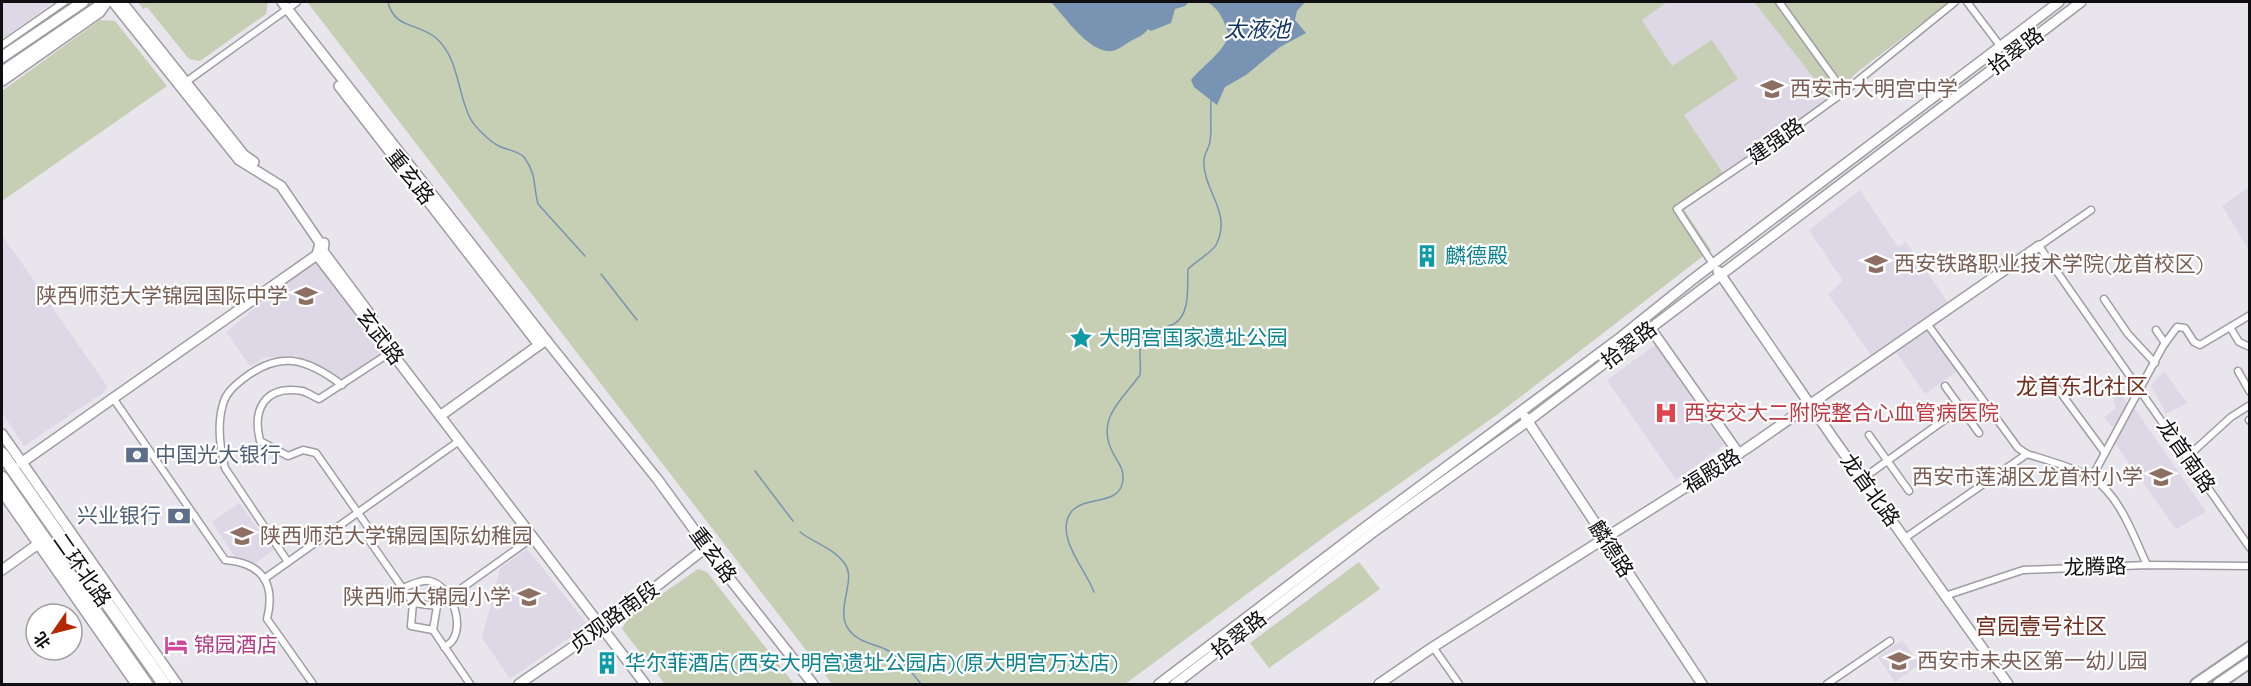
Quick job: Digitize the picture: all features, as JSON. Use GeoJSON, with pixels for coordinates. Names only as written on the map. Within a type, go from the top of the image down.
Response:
{"type":"FeatureCollection","features":[{"type":"Feature","properties":{"kind":"highway","name":"二环北路"},"geometry":{"type":"LineString","coordinates":[[2,454],[164,684]]}},
{"type":"Feature","properties":{"kind":"highway","name":"二环北路"},"geometry":{"type":"LineString","coordinates":[[2,478],[146,684]]}},
{"type":"Feature","properties":{"kind":"main road"},"geometry":{"type":"LineString","coordinates":[[2,57],[83,2]]}},
{"type":"Feature","properties":{"kind":"main road"},"geometry":{"type":"LineString","coordinates":[[2,72],[106,2]]}},
{"type":"Feature","properties":{"kind":"main road"},"geometry":{"type":"LineString","coordinates":[[2196,684],[2250,647]]}},
{"type":"Feature","properties":{"kind":"main road"},"geometry":{"type":"LineString","coordinates":[[2218,684],[2250,662]]}},
{"type":"Feature","properties":{"kind":"street"},"geometry":{"type":"LineString","coordinates":[[2,45],[64,2]]}},
{"type":"Feature","properties":{"kind":"street"},"geometry":{"type":"LineString","coordinates":[[2,81],[100,12],[106,2]]}},
{"type":"Feature","properties":{"kind":"street","name":"玄武路"},"geometry":{"type":"LineString","coordinates":[[113,2],[183,84]]}},
{"type":"Feature","properties":{"kind":"street","name":"玄武路"},"geometry":{"type":"LineString","coordinates":[[122,2],[239,160],[281,186],[320,243],[320,253],[391,352],[442,415],[532,538],[652,684]]}},
{"type":"Feature","properties":{"kind":"street","name":"重玄路"},"geometry":{"type":"LineString","coordinates":[[275,2],[284,8],[543,343],[658,480],[730,579],[813,684]]}},
{"type":"Feature","properties":{"kind":"street"},"geometry":{"type":"LineString","coordinates":[[183,84],[284,8],[297,2]]}},
{"type":"Feature","properties":{"kind":"street"},"geometry":{"type":"LineString","coordinates":[[1779,2],[1844,92]]}},
{"type":"Feature","properties":{"kind":"street","name":"建强路"},"geometry":{"type":"LineString","coordinates":[[1713,264],[1677,209],[1844,92],[1955,2]]}},
{"type":"Feature","properties":{"kind":"street"},"geometry":{"type":"LineString","coordinates":[[1967,2],[2001,47]]}},
{"type":"Feature","properties":{"kind":"street","name":"拾翠路"},"geometry":{"type":"LineString","coordinates":[[1159,684],[1368,525],[1522,412],[2059,2]]}},
{"type":"Feature","properties":{"kind":"street","name":"拾翠路"},"geometry":{"type":"LineString","coordinates":[[1175,684],[1376,530],[1528,422],[2081,2]]}},
{"type":"Feature","properties":{"kind":"street"},"geometry":{"type":"LineString","coordinates":[[2039,246],[2091,210]]}},
{"type":"Feature","properties":{"kind":"street","name":"福殿路"},"geometry":{"type":"LineString","coordinates":[[1378,684],[1811,406],[2039,246]]}},
{"type":"Feature","properties":{"kind":"street","name":"龙首南路"},"geometry":{"type":"LineString","coordinates":[[2039,246],[2250,548]]}},
{"type":"Feature","properties":{"kind":"street"},"geometry":{"type":"LineString","coordinates":[[21,463],[320,253]]}},
{"type":"Feature","properties":{"kind":"street","name":"玄武路"},"geometry":{"type":"LineString","coordinates":[[320,253],[645,684]]}},
{"type":"Feature","properties":{"kind":"street","name":"龙首北路"},"geometry":{"type":"LineString","coordinates":[[1713,264],[2008,684]]}},
{"type":"Feature","properties":{"kind":"street"},"geometry":{"type":"LineString","coordinates":[[2104,299],[2128,334],[2155,363]]}},
{"type":"Feature","properties":{"kind":"street"},"geometry":{"type":"LineString","coordinates":[[2092,477],[2165,343],[2177,327],[2185,328],[2194,342],[2200,345],[2250,315]]}},
{"type":"Feature","properties":{"kind":"street"},"geometry":{"type":"LineString","coordinates":[[1928,324],[2018,448],[2027,454],[2092,477],[2122,510],[2147,565]]}},
{"type":"Feature","properties":{"kind":"street"},"geometry":{"type":"LineString","coordinates":[[2230,327],[2239,342],[2250,347]]}},
{"type":"Feature","properties":{"kind":"street"},"geometry":{"type":"LineString","coordinates":[[1651,329],[1738,454]]}},
{"type":"Feature","properties":{"kind":"street"},"geometry":{"type":"LineString","coordinates":[[2156,330],[2165,343]]}},
{"type":"Feature","properties":{"kind":"street"},"geometry":{"type":"LineString","coordinates":[[442,415],[543,343]]}},
{"type":"Feature","properties":{"kind":"street"},"geometry":{"type":"LineString","coordinates":[[391,352],[319,399],[302,391],[286,392],[265,400],[258,411],[256,427],[260,441],[288,456],[303,450],[316,453],[368,527],[369,540],[413,603],[411,626],[433,630]]}},
{"type":"Feature","properties":{"kind":"street"},"geometry":{"type":"LineString","coordinates":[[288,562],[225,468],[220,422],[223,402],[232,388],[260,366],[273,362],[289,360],[307,363],[323,370],[342,385]]}},
{"type":"Feature","properties":{"kind":"street"},"geometry":{"type":"LineString","coordinates":[[2238,371],[2250,392]]}},
{"type":"Feature","properties":{"kind":"street"},"geometry":{"type":"LineString","coordinates":[[1945,386],[1979,433]]}},
{"type":"Feature","properties":{"kind":"street"},"geometry":{"type":"LineString","coordinates":[[2058,389],[2105,453]]}},
{"type":"Feature","properties":{"kind":"street"},"geometry":{"type":"LineString","coordinates":[[113,398],[225,560],[237,561],[252,567],[264,579],[270,593],[267,619],[313,684]]}},
{"type":"Feature","properties":{"kind":"street"},"geometry":{"type":"LineString","coordinates":[[2186,458],[2231,417],[2250,405]]}},
{"type":"Feature","properties":{"kind":"street"},"geometry":{"type":"LineString","coordinates":[[1862,479],[1961,408]]}},
{"type":"Feature","properties":{"kind":"street","name":"麟德路"},"geometry":{"type":"LineString","coordinates":[[1522,412],[1702,684]]}},
{"type":"Feature","properties":{"kind":"street"},"geometry":{"type":"LineString","coordinates":[[2,434],[177,684]]}},
{"type":"Feature","properties":{"kind":"street"},"geometry":{"type":"LineString","coordinates":[[1869,435],[1909,490]]}},
{"type":"Feature","properties":{"kind":"street"},"geometry":{"type":"LineString","coordinates":[[264,579],[459,441]]}},
{"type":"Feature","properties":{"kind":"street"},"geometry":{"type":"LineString","coordinates":[[1905,538],[2027,454]]}},
{"type":"Feature","properties":{"kind":"street"},"geometry":{"type":"LineString","coordinates":[[2,492],[136,684]]}},
{"type":"Feature","properties":{"kind":"street"},"geometry":{"type":"LineString","coordinates":[[413,603],[437,606],[532,538]]}},
{"type":"Feature","properties":{"kind":"street"},"geometry":{"type":"LineString","coordinates":[[2,563],[37,542]]}},
{"type":"Feature","properties":{"kind":"street"},"geometry":{"type":"LineString","coordinates":[[2,570],[37,542]]}},
{"type":"Feature","properties":{"kind":"street","name":"贞观路南段"},"geometry":{"type":"LineString","coordinates":[[519,684],[603,626],[708,546]]}},
{"type":"Feature","properties":{"kind":"street","name":"龙腾路"},"geometry":{"type":"LineString","coordinates":[[1945,596],[2023,570],[2147,565],[2250,566]]}},
{"type":"Feature","properties":{"kind":"street"},"geometry":{"type":"LineString","coordinates":[[403,588],[428,581],[441,586],[450,597],[457,618],[453,641],[444,647]]}},
{"type":"Feature","properties":{"kind":"street"},"geometry":{"type":"LineString","coordinates":[[437,606],[433,630],[470,684]]}},
{"type":"Feature","properties":{"kind":"street"},"geometry":{"type":"LineString","coordinates":[[1827,684],[1890,641]]}},
{"type":"Feature","properties":{"kind":"street"},"geometry":{"type":"LineString","coordinates":[[1433,647],[1459,684]]}},
{"type":"Feature","properties":{"kind":"shaded area"},"geometry":{"type":"Polygon","coordinates":[[[2,2],[54,2],[2,39],[2,2]]]}},
{"type":"Feature","properties":{"kind":"shaded area","name":"西安市大明宫中学"},"geometry":{"type":"Polygon","coordinates":[[[1667,2],[1754,2],[1831,100],[1725,176],[1684,115],[1737,79],[1672,66],[1642,20],[1667,2]]]}},
{"type":"Feature","properties":{"kind":"shaded area"},"geometry":{"type":"Polygon","coordinates":[[[2249,187],[2249,250],[2222,206],[2249,187]]]}},
{"type":"Feature","properties":{"kind":"shaded area","name":"西安铁路职业技术学院(龙首校区)"},"geometry":{"type":"Polygon","coordinates":[[[1860,190],[1898,247],[1906,242],[1949,304],[1873,358],[1828,294],[1843,281],[1809,230],[1860,190]]]}},
{"type":"Feature","properties":{"kind":"shaded area"},"geometry":{"type":"Polygon","coordinates":[[[2,235],[107,386],[103,393],[24,446],[2,412],[2,235]]]}},
{"type":"Feature","properties":{"kind":"shaded area","name":"陕西师范大学锦园国际中学"},"geometry":{"type":"Polygon","coordinates":[[[314,259],[384,351],[342,379],[295,355],[264,358],[250,366],[226,332],[314,259]]]}},
{"type":"Feature","properties":{"kind":"shaded area"},"geometry":{"type":"Polygon","coordinates":[[[1929,327],[1959,370],[1925,394],[1896,352],[1929,327]]]}},
{"type":"Feature","properties":{"kind":"shaded area","name":"西安交大二附院整合心血管病医院"},"geometry":{"type":"Polygon","coordinates":[[[1655,345],[1724,445],[1676,480],[1607,380],[1655,345]]]}},
{"type":"Feature","properties":{"kind":"shaded area"},"geometry":{"type":"Polygon","coordinates":[[[2164,371],[2187,403],[2166,414],[2151,385],[2164,371]]]}},
{"type":"Feature","properties":{"kind":"shaded area"},"geometry":{"type":"Polygon","coordinates":[[[2120,394],[2129,407],[2123,419],[2112,427],[2104,417],[2116,408],[2113,400],[2120,394]]]}},
{"type":"Feature","properties":{"kind":"shaded area","name":"西安市莲湖区龙首村小学"},"geometry":{"type":"Polygon","coordinates":[[[2133,406],[2206,512],[2176,529],[2114,442],[2133,406]]]}},
{"type":"Feature","properties":{"kind":"shaded area","name":"陕西师范大学锦园国际幼稚园"},"geometry":{"type":"Polygon","coordinates":[[[239,503],[274,550],[254,564],[236,559],[212,522],[239,503]]]}},
{"type":"Feature","properties":{"kind":"shaded area","name":"陕西师大锦园小学"},"geometry":{"type":"Polygon","coordinates":[[[527,549],[588,625],[510,679],[482,638],[500,568],[527,549]]]}},
{"type":"Feature","properties":{"kind":"shaded area","name":"西安市未央区第一幼儿园"},"geometry":{"type":"Polygon","coordinates":[[[1902,640],[1920,664],[1895,682],[1878,657],[1902,640]]]}},
{"type":"Feature","properties":{"kind":"green space"},"geometry":{"type":"Polygon","coordinates":[[[138,2],[268,2],[266,14],[200,61],[189,59],[147,7],[143,9],[138,2]]]}},
{"type":"Feature","properties":{"kind":"green space","name":"大明宫国家遗址公园"},"geometry":{"type":"Polygon","coordinates":[[[1667,2],[1642,20],[1672,66],[1712,40],[1738,79],[1684,115],[1725,176],[1681,205],[1711,250],[1498,414],[1331,532],[1125,684],[832,684],[308,3],[1667,2]]]}},
{"type":"Feature","properties":{"kind":"green space"},"geometry":{"type":"Polygon","coordinates":[[[1754,2],[1950,2],[1856,73],[1831,100],[1754,2]]]}},
{"type":"Feature","properties":{"kind":"green space"},"geometry":{"type":"Polygon","coordinates":[[[100,20],[115,21],[167,86],[2,201],[2,91],[100,20]]]}},
{"type":"Feature","properties":{"kind":"green space"},"geometry":{"type":"Polygon","coordinates":[[[1359,562],[1380,589],[1269,668],[1250,643],[1359,562]]]}},
{"type":"Feature","properties":{"kind":"green space"},"geometry":{"type":"Polygon","coordinates":[[[698,569],[707,572],[794,684],[665,684],[622,629],[629,617],[698,569]]]}},
{"type":"Feature","properties":{"kind":"water","name":"太液池"},"geometry":{"type":"Polygon","coordinates":[[[1051,2],[1189,2],[1175,9],[1171,23],[1151,31],[1148,29],[1139,37],[1112,51],[1095,47],[1086,41],[1051,2]]]}},
{"type":"Feature","properties":{"kind":"water","name":"太液池"},"geometry":{"type":"Polygon","coordinates":[[[1207,2],[1305,2],[1297,11],[1295,20],[1306,33],[1280,47],[1246,75],[1225,87],[1217,105],[1194,87],[1191,80],[1217,53],[1229,35],[1218,12],[1207,2]]]}},
{"type":"Feature","properties":{"kind":"waterway"},"geometry":{"type":"LineString","coordinates":[[388,2],[391,11],[401,21],[429,33],[444,46],[472,121],[495,144],[524,157],[533,175],[538,204],[585,256]]}},
{"type":"Feature","properties":{"kind":"waterway"},"geometry":{"type":"LineString","coordinates":[[1094,592],[1073,553],[1066,532],[1067,521],[1071,512],[1077,507],[1109,498],[1120,488],[1123,480],[1122,472],[1108,439],[1109,419],[1119,401],[1140,375],[1140,348],[1145,333],[1174,324],[1179,319],[1186,307],[1188,269],[1216,245],[1221,222],[1207,181],[1204,158],[1211,137],[1211,100]]}},
{"type":"Feature","properties":{"kind":"waterway"},"geometry":{"type":"LineString","coordinates":[[601,274],[637,320]]}},
{"type":"Feature","properties":{"kind":"waterway"},"geometry":{"type":"LineString","coordinates":[[755,471],[793,521]]}},
{"type":"Feature","properties":{"kind":"waterway"},"geometry":{"type":"LineString","coordinates":[[800,532],[830,550],[845,564],[849,579],[844,614],[849,630],[861,640],[896,656],[921,684]]}},
{"type":"Feature","properties":{"kind":"place","name":"西安市大明宫中学"},"geometry":{"type":"Point","coordinates":[1772,89]}},
{"type":"Feature","properties":{"kind":"place","name":"麟德殿"},"geometry":{"type":"Point","coordinates":[1427,256]}},
{"type":"Feature","properties":{"kind":"place","name":"西安铁路职业技术学院(龙首校区)"},"geometry":{"type":"Point","coordinates":[1876,264]}},
{"type":"Feature","properties":{"kind":"place","name":"陕西师范大学锦园国际中学"},"geometry":{"type":"Point","coordinates":[306,296]}},
{"type":"Feature","properties":{"kind":"place","name":"大明宫国家遗址公园"},"geometry":{"type":"Point","coordinates":[1081,338]}},
{"type":"Feature","properties":{"kind":"place","name":"西安交大二附院整合心血管病医院"},"geometry":{"type":"Point","coordinates":[1666,413]}},
{"type":"Feature","properties":{"kind":"place","name":"中国光大银行"},"geometry":{"type":"Point","coordinates":[137,455]}},
{"type":"Feature","properties":{"kind":"place","name":"西安市莲湖区龙首村小学"},"geometry":{"type":"Point","coordinates":[2161,477]}},
{"type":"Feature","properties":{"kind":"place","name":"兴业银行"},"geometry":{"type":"Point","coordinates":[179,516]}},
{"type":"Feature","properties":{"kind":"place","name":"陕西师范大学锦园国际幼稚园"},"geometry":{"type":"Point","coordinates":[242,536]}},
{"type":"Feature","properties":{"kind":"place","name":"陕西师大锦园小学"},"geometry":{"type":"Point","coordinates":[529,597]}},
{"type":"Feature","properties":{"kind":"place","name":"锦园酒店"},"geometry":{"type":"Point","coordinates":[176,645]}},
{"type":"Feature","properties":{"kind":"place","name":"西安市未央区第一幼儿园"},"geometry":{"type":"Point","coordinates":[1899,661]}},
{"type":"Feature","properties":{"kind":"place","name":"华尔菲酒店(西安大明宫遗址公园店)(原大明宫万达店)"},"geometry":{"type":"Point","coordinates":[607,663]}},
{"type":"Feature","properties":{"kind":"district","name":"龙首东北社区"},"geometry":{"type":"Point","coordinates":[2082,386]}},
{"type":"Feature","properties":{"kind":"district","name":"宫园壹号社区"},"geometry":{"type":"Point","coordinates":[2041,626]}}]}
